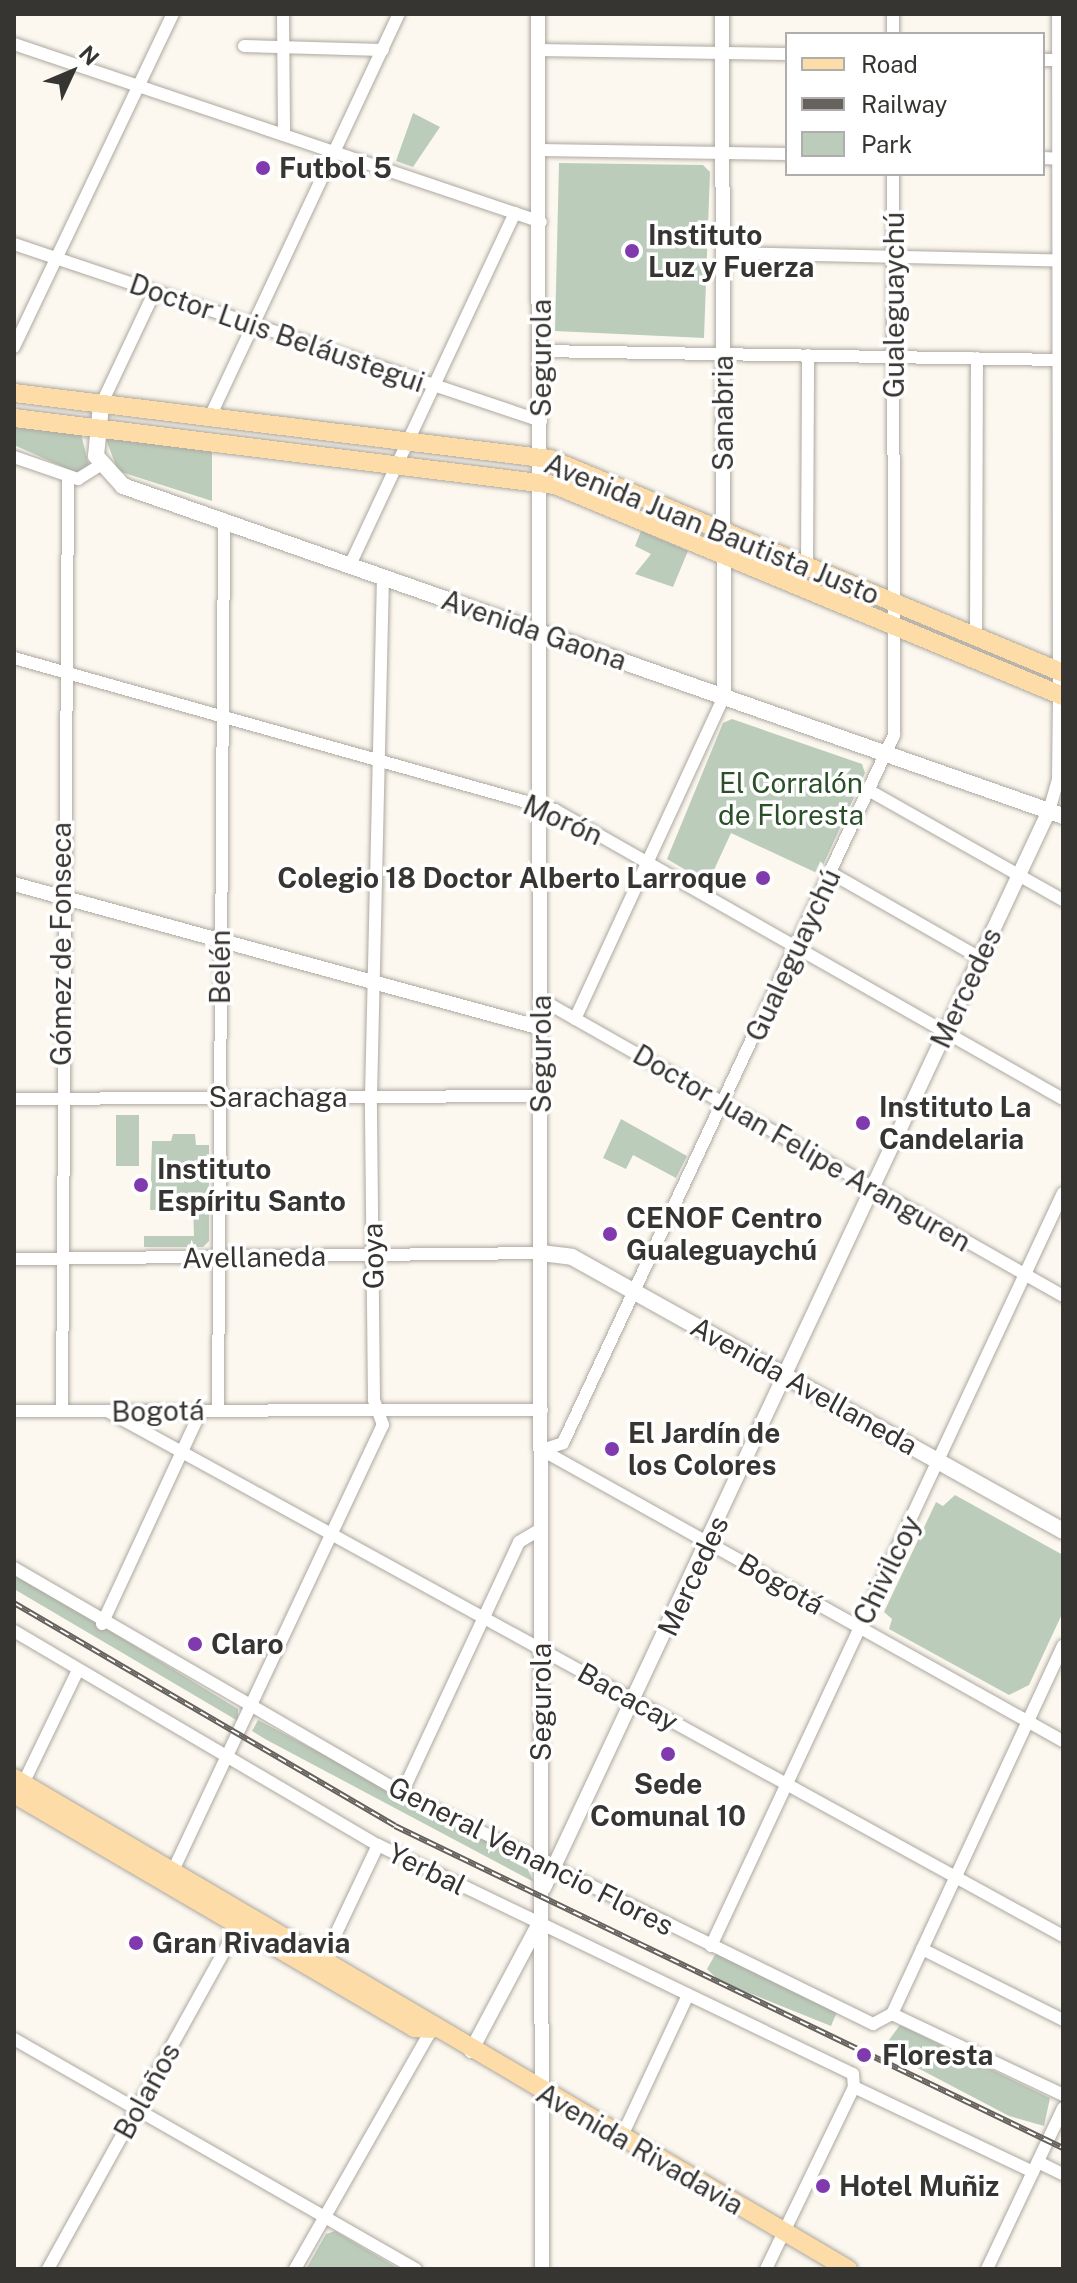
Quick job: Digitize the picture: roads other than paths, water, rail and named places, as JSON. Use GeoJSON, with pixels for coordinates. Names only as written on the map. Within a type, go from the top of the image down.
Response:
{"type":"FeatureCollection","features":[{"type":"Feature","properties":{"kind":"main road","name":"Avenida Juan Bautista Justo"},"geometry":{"type":"LineString","coordinates":[[14,393],[541,457],[1061,672]]}},
{"type":"Feature","properties":{"kind":"main road"},"geometry":{"type":"LineString","coordinates":[[99,466],[96,428],[101,405]]}},
{"type":"Feature","properties":{"kind":"main road","name":"Avenida Juan Bautista Justo"},"geometry":{"type":"LineString","coordinates":[[14,418],[541,483],[724,554],[1061,695]]}},
{"type":"Feature","properties":{"kind":"main road","name":"Avenida Gaona"},"geometry":{"type":"LineString","coordinates":[[99,466],[119,484],[224,523],[1056,814]]}},
{"type":"Feature","properties":{"kind":"main road","name":"Avenida Avellaneda"},"geometry":{"type":"LineString","coordinates":[[541,1253],[572,1257],[1063,1531]]}},
{"type":"Feature","properties":{"kind":"main road","name":"Avenida Rivadavia"},"geometry":{"type":"LineString","coordinates":[[17,1788],[321,1965],[414,2028],[432,2029],[848,2269]]}},
{"type":"Feature","properties":{"kind":"street"},"geometry":{"type":"LineString","coordinates":[[14,347],[173,14]]}},
{"type":"Feature","properties":{"kind":"street"},"geometry":{"type":"LineString","coordinates":[[283,14],[284,135]]}},
{"type":"Feature","properties":{"kind":"street"},"geometry":{"type":"LineString","coordinates":[[209,419],[399,14]]}},
{"type":"Feature","properties":{"kind":"street","name":"Segurola"},"geometry":{"type":"LineString","coordinates":[[538,14],[541,222],[542,1837],[548,1868]]}},
{"type":"Feature","properties":{"kind":"street","name":"Sanabria"},"geometry":{"type":"LineString","coordinates":[[575,1019],[724,696],[722,14]]}},
{"type":"Feature","properties":{"kind":"street","name":"Mercedes"},"geometry":{"type":"LineString","coordinates":[[539,1923],[548,1868],[567,1844],[1019,875],[1056,814],[1061,695],[1058,14]]}},
{"type":"Feature","properties":{"kind":"street"},"geometry":{"type":"LineString","coordinates":[[14,44],[541,222]]}},
{"type":"Feature","properties":{"kind":"street"},"geometry":{"type":"LineString","coordinates":[[244,46],[383,50]]}},
{"type":"Feature","properties":{"kind":"street"},"geometry":{"type":"LineString","coordinates":[[538,50],[785,54]]}},
{"type":"Feature","properties":{"kind":"street"},"geometry":{"type":"LineString","coordinates":[[540,150],[785,154]]}},
{"type":"Feature","properties":{"kind":"street","name":"Gualeguaychú"},"geometry":{"type":"LineString","coordinates":[[542,1450],[563,1443],[894,735],[893,176]]}},
{"type":"Feature","properties":{"kind":"street"},"geometry":{"type":"LineString","coordinates":[[349,567],[515,213]]}},
{"type":"Feature","properties":{"kind":"street","name":"Doctor Luis Beláustegui"},"geometry":{"type":"LineString","coordinates":[[14,244],[541,421]]}},
{"type":"Feature","properties":{"kind":"street"},"geometry":{"type":"LineString","coordinates":[[723,253],[1060,261]]}},
{"type":"Feature","properties":{"kind":"street"},"geometry":{"type":"LineString","coordinates":[[101,405],[155,291]]}},
{"type":"Feature","properties":{"kind":"street"},"geometry":{"type":"LineString","coordinates":[[540,351],[1060,360]]}},
{"type":"Feature","properties":{"kind":"street"},"geometry":{"type":"LineString","coordinates":[[807,565],[808,355]]}},
{"type":"Feature","properties":{"kind":"street"},"geometry":{"type":"LineString","coordinates":[[976,637],[977,358]]}},
{"type":"Feature","properties":{"kind":"street"},"geometry":{"type":"LineString","coordinates":[[14,457],[68,476],[85,478],[99,466]]}},
{"type":"Feature","properties":{"kind":"street","name":"Gómez de Fonseca"},"geometry":{"type":"LineString","coordinates":[[62,1411],[62,671],[68,476]]}},
{"type":"Feature","properties":{"kind":"street","name":"Belén"},"geometry":{"type":"LineString","coordinates":[[218,1410],[224,523]]}},
{"type":"Feature","properties":{"kind":"street","name":"Goya"},"geometry":{"type":"LineString","coordinates":[[171,1877],[381,1432],[373,1256],[371,982],[383,578]]}},
{"type":"Feature","properties":{"kind":"street","name":"Morón"},"geometry":{"type":"LineString","coordinates":[[14,658],[541,805],[1063,1099]]}},
{"type":"Feature","properties":{"kind":"street"},"geometry":{"type":"LineString","coordinates":[[870,791],[1063,900]]}},
{"type":"Feature","properties":{"kind":"street"},"geometry":{"type":"LineString","coordinates":[[831,873],[980,958]]}},
{"type":"Feature","properties":{"kind":"street"},"geometry":{"type":"LineString","coordinates":[[14,884],[541,1028]]}},
{"type":"Feature","properties":{"kind":"street","name":"Doctor Juan Felipe Aranguren"},"geometry":{"type":"LineString","coordinates":[[542,1000],[1063,1296]]}},
{"type":"Feature","properties":{"kind":"street","name":"Sarachaga"},"geometry":{"type":"LineString","coordinates":[[14,1099],[541,1096]]}},
{"type":"Feature","properties":{"kind":"street","name":"Chivilcoy"},"geometry":{"type":"LineString","coordinates":[[711,1946],[1063,1193]]}},
{"type":"Feature","properties":{"kind":"street","name":"Avellaneda"},"geometry":{"type":"LineString","coordinates":[[14,1259],[541,1253]]}},
{"type":"Feature","properties":{"kind":"street","name":"Bogotá"},"geometry":{"type":"LineString","coordinates":[[14,1411],[542,1410]]}},
{"type":"Feature","properties":{"kind":"street"},"geometry":{"type":"LineString","coordinates":[[102,1624],[201,1411]]}},
{"type":"Feature","properties":{"kind":"street","name":"Bacacay"},"geometry":{"type":"LineString","coordinates":[[109,1412],[1063,1936]]}},
{"type":"Feature","properties":{"kind":"street","name":"Bogotá"},"geometry":{"type":"LineString","coordinates":[[542,1450],[1063,1741]]}},
{"type":"Feature","properties":{"kind":"street"},"geometry":{"type":"LineString","coordinates":[[402,1793],[519,1542],[541,1529]]}},
{"type":"Feature","properties":{"kind":"street","name":"General Venancio Flores"},"geometry":{"type":"LineString","coordinates":[[14,1568],[102,1624],[251,1711],[548,1868],[873,2024],[892,2014],[1063,2095]]}},
{"type":"Feature","properties":{"kind":"street","name":"Yerbal"},"geometry":{"type":"LineString","coordinates":[[14,1631],[227,1761],[378,1845],[688,1995],[855,2082],[1036,2167],[1063,2174]]}},
{"type":"Feature","properties":{"kind":"street"},"geometry":{"type":"LineString","coordinates":[[892,2014],[1063,1646]]}},
{"type":"Feature","properties":{"kind":"street"},"geometry":{"type":"LineString","coordinates":[[17,1788],[77,1672]]}},
{"type":"Feature","properties":{"kind":"street"},"geometry":{"type":"LineString","coordinates":[[542,1837],[567,1844]]}},
{"type":"Feature","properties":{"kind":"street"},"geometry":{"type":"LineString","coordinates":[[321,1965],[378,1845]]}},
{"type":"Feature","properties":{"kind":"street","name":"Bolaños"},"geometry":{"type":"LineString","coordinates":[[48,2269],[242,1919]]}},
{"type":"Feature","properties":{"kind":"street"},"geometry":{"type":"LineString","coordinates":[[471,2051],[515,1959],[539,1923]]}},
{"type":"Feature","properties":{"kind":"street"},"geometry":{"type":"LineString","coordinates":[[539,1923],[542,1969],[542,2269]]}},
{"type":"Feature","properties":{"kind":"street"},"geometry":{"type":"LineString","coordinates":[[922,1949],[1063,2020]]}},
{"type":"Feature","properties":{"kind":"street"},"geometry":{"type":"LineString","coordinates":[[515,1959],[533,1957],[542,1969]]}},
{"type":"Feature","properties":{"kind":"street"},"geometry":{"type":"LineString","coordinates":[[621,2138],[688,1995]]}},
{"type":"Feature","properties":{"kind":"street"},"geometry":{"type":"LineString","coordinates":[[295,2269],[432,2029]]}},
{"type":"Feature","properties":{"kind":"street"},"geometry":{"type":"LineString","coordinates":[[14,2039],[416,2269]]}},
{"type":"Feature","properties":{"kind":"street"},"geometry":{"type":"LineString","coordinates":[[766,2269],[855,2082]]}},
{"type":"Feature","properties":{"kind":"street"},"geometry":{"type":"LineString","coordinates":[[987,2269],[1062,2110]]}},
{"type":"Feature","properties":{"kind":"railway"},"geometry":{"type":"LineString","coordinates":[[14,1603],[395,1826],[1063,2148]]}},
{"type":"Feature","properties":{"kind":"place","name":"Futbol 5"},"geometry":{"type":"Point","coordinates":[263,168]}},
{"type":"Feature","properties":{"kind":"place","name":"Instituto Luz y Fuerza"},"geometry":{"type":"Point","coordinates":[632,251]}},
{"type":"Feature","properties":{"kind":"place","name":"Colegio 18 Doctor Alberto Larroque"},"geometry":{"type":"Point","coordinates":[763,878]}},
{"type":"Feature","properties":{"kind":"place","name":"Instituto La Candelaria"},"geometry":{"type":"Point","coordinates":[863,1123]}},
{"type":"Feature","properties":{"kind":"place","name":"Instituto Espíritu Santo"},"geometry":{"type":"Point","coordinates":[141,1185]}},
{"type":"Feature","properties":{"kind":"place","name":"CENOF Centro Gualeguaychú"},"geometry":{"type":"Point","coordinates":[610,1234]}},
{"type":"Feature","properties":{"kind":"place","name":"El Jardín de los Colores"},"geometry":{"type":"Point","coordinates":[612,1449]}},
{"type":"Feature","properties":{"kind":"place","name":"Claro"},"geometry":{"type":"Point","coordinates":[195,1644]}},
{"type":"Feature","properties":{"kind":"place","name":"Sede Comunal 10"},"geometry":{"type":"Point","coordinates":[668,1754]}},
{"type":"Feature","properties":{"kind":"place","name":"Gran Rivadavia"},"geometry":{"type":"Point","coordinates":[136,1943]}},
{"type":"Feature","properties":{"kind":"place","name":"Floresta"},"geometry":{"type":"Point","coordinates":[864,2055]}},
{"type":"Feature","properties":{"kind":"place","name":"Hotel Muñiz"},"geometry":{"type":"Point","coordinates":[823,2186]}},
{"type":"Feature","properties":{"kind":"park label","name":"El Corralón de Floresta"},"geometry":{"type":"Point","coordinates":[791,799]}}]}
